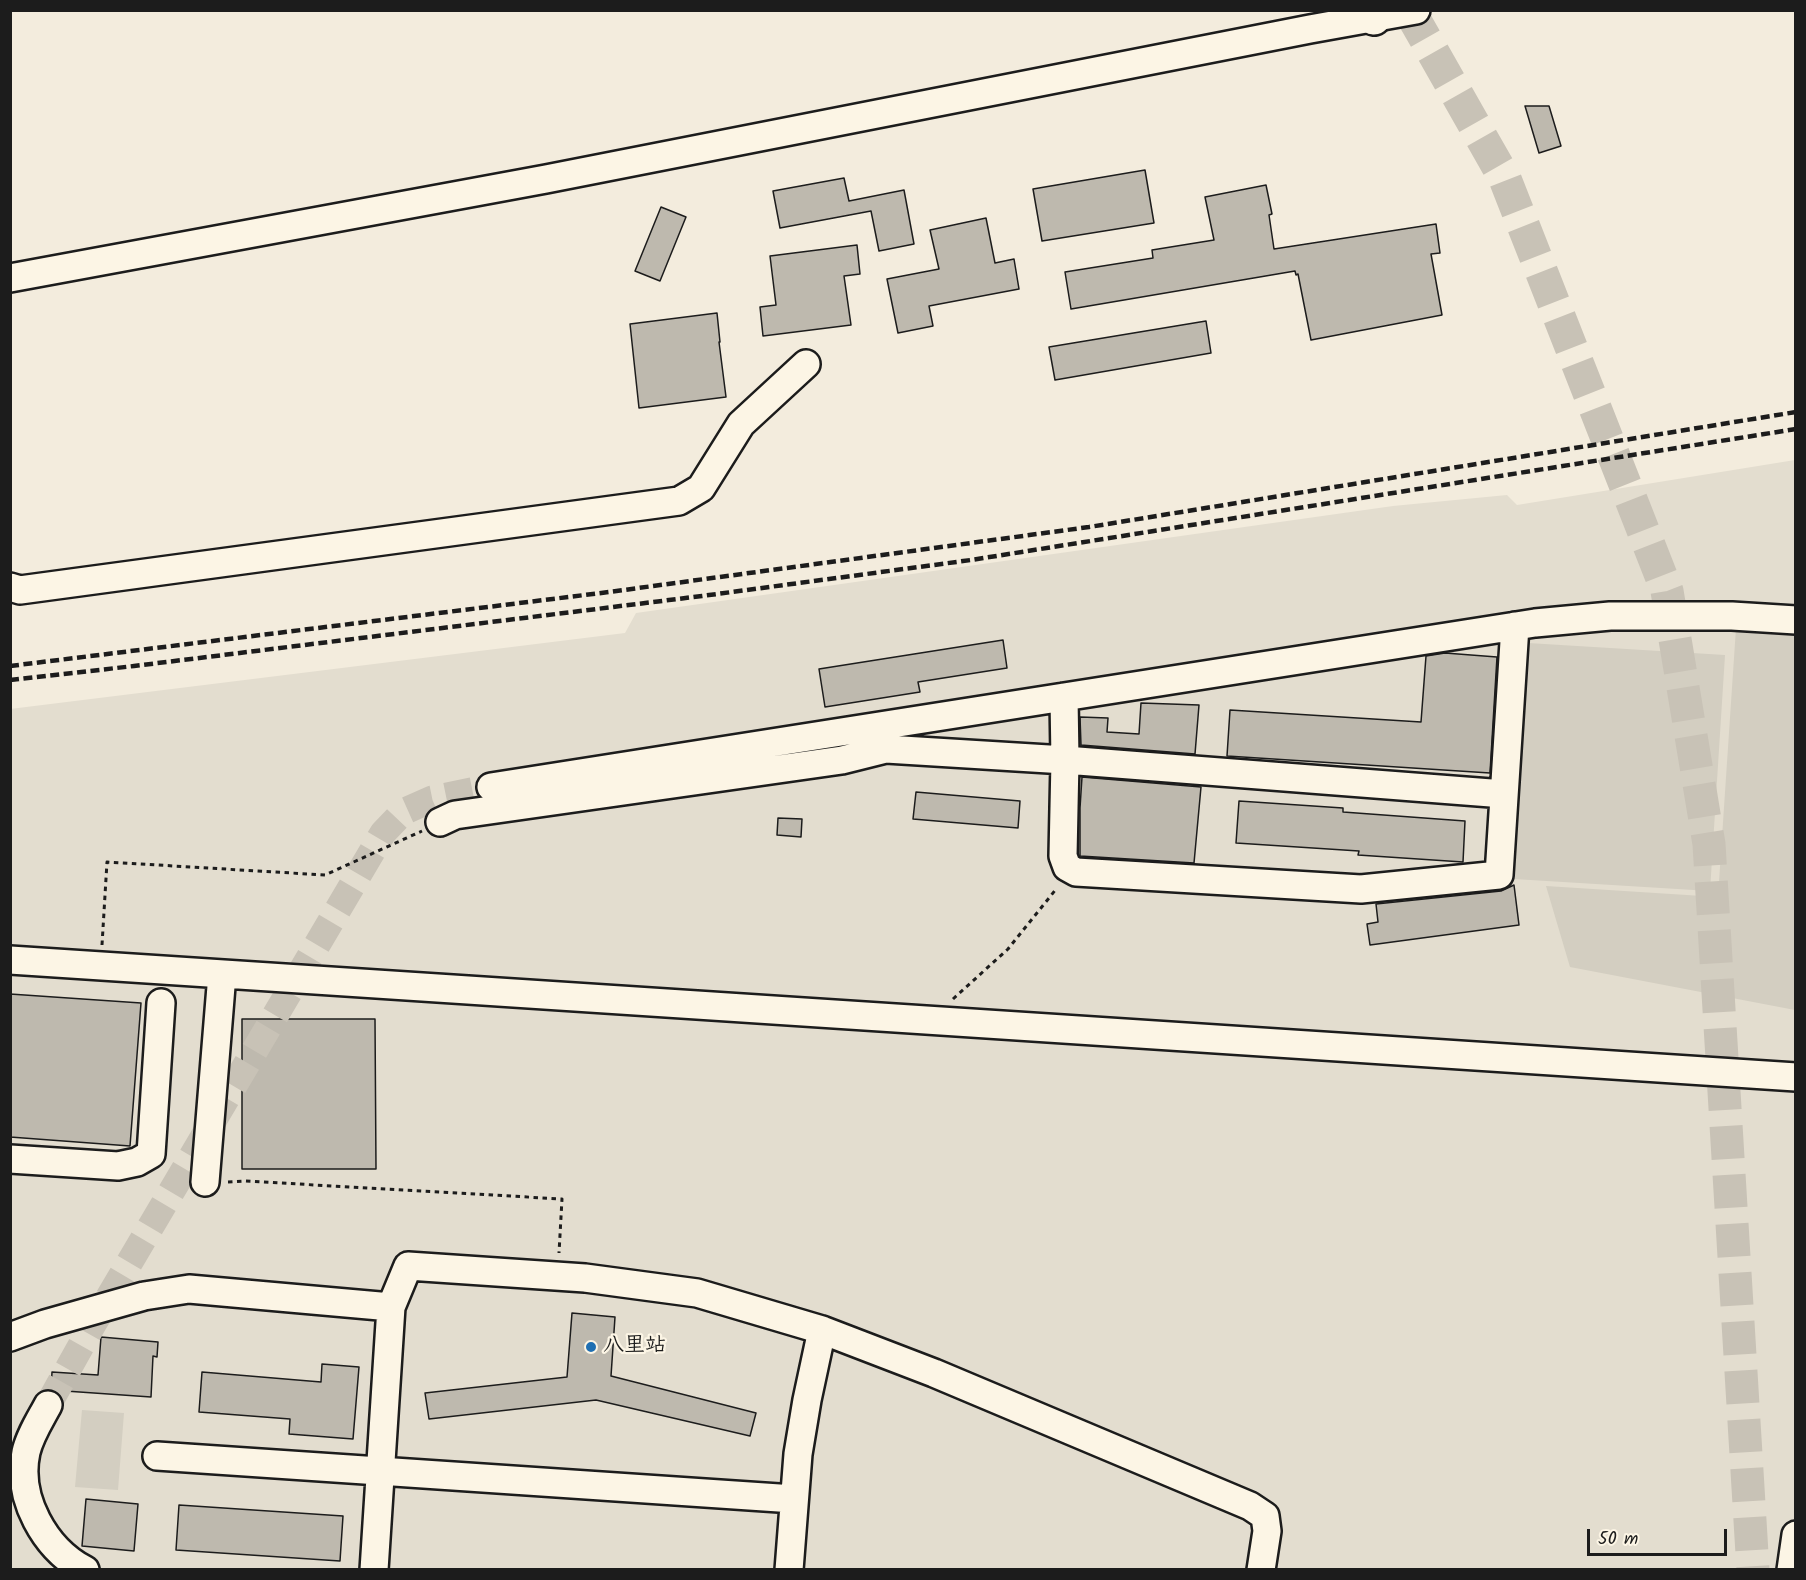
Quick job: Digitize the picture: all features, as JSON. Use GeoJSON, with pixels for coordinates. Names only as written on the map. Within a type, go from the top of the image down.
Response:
{"type":"FeatureCollection","features":[{"type":"Feature","properties":{"kind":"street"},"geometry":{"type":"LineString","coordinates":[[10,278],[546,179],[1310,29],[1373,14],[1416,10]]}},
{"type":"Feature","properties":{"kind":"street"},"geometry":{"type":"LineString","coordinates":[[10,587],[20,590],[679,501],[701,488],[741,424],[806,364]]}},
{"type":"Feature","properties":{"kind":"street"},"geometry":{"type":"LineString","coordinates":[[491,787],[884,737],[1064,697],[1515,627],[1610,616],[1732,616],[1796,620]]}},
{"type":"Feature","properties":{"kind":"street"},"geometry":{"type":"LineString","coordinates":[[1064,697],[1063,856],[1067,867],[1076,872],[1361,889],[1499,875],[1515,627]]}},
{"type":"Feature","properties":{"kind":"street"},"geometry":{"type":"LineString","coordinates":[[440,822],[455,815],[842,760],[884,737],[1065,760],[1504,794]]}},
{"type":"Feature","properties":{"kind":"street"},"geometry":{"type":"LineString","coordinates":[[10,960],[1796,1077]]}},
{"type":"Feature","properties":{"kind":"street"},"geometry":{"type":"LineString","coordinates":[[206,1182],[222,974]]}},
{"type":"Feature","properties":{"kind":"street"},"geometry":{"type":"LineString","coordinates":[[10,1159],[118,1166],[137,1162],[151,1154],[161,1003]]}},
{"type":"Feature","properties":{"kind":"street"},"geometry":{"type":"LineString","coordinates":[[374,1569],[391,1307],[408,1266],[585,1278],[697,1293],[822,1330],[934,1373],[1250,1506],[1265,1516],[1267,1531],[1261,1569]]}},
{"type":"Feature","properties":{"kind":"street"},"geometry":{"type":"LineString","coordinates":[[10,1337],[45,1324],[144,1296],[189,1289],[391,1307]]}},
{"type":"Feature","properties":{"kind":"street"},"geometry":{"type":"LineString","coordinates":[[789,1569],[798,1454],[822,1330]]}},
{"type":"Feature","properties":{"kind":"street"},"geometry":{"type":"LineString","coordinates":[[48,1405],[26,1451],[24,1484],[28,1502],[47,1536],[62,1554],[85,1569]]}},
{"type":"Feature","properties":{"kind":"street"},"geometry":{"type":"LineString","coordinates":[[158,1456],[794,1499]]}},
{"type":"Feature","properties":{"kind":"street"},"geometry":{"type":"LineString","coordinates":[[1791,1569],[1796,1535]]}},
{"type":"Feature","properties":{"kind":"path"},"geometry":{"type":"LineString","coordinates":[[100,966],[108,862],[325,875],[440,822]]}},
{"type":"Feature","properties":{"kind":"path"},"geometry":{"type":"LineString","coordinates":[[932,1020],[964,987],[1008,949],[1058,887],[1067,867]]}},
{"type":"Feature","properties":{"kind":"path"},"geometry":{"type":"LineString","coordinates":[[206,1182],[245,1181],[562,1199],[558,1276]]}},
{"type":"Feature","properties":{"kind":"shaded area"},"geometry":{"type":"Polygon","coordinates":[[[1795,460],[1795,1569],[11,1569],[10,709],[625,633],[636,613],[1393,506],[1507,495],[1517,505],[1795,460]]]}},
{"type":"Feature","properties":{"kind":"shaded area"},"geometry":{"type":"Polygon","coordinates":[[[1736,628],[1795,632],[1795,1010],[1570,967],[1546,886],[1718,897],[1736,628]]]}},
{"type":"Feature","properties":{"kind":"shaded area"},"geometry":{"type":"Polygon","coordinates":[[[1528,643],[1725,655],[1710,891],[1514,879],[1528,643]]]}},
{"type":"Feature","properties":{"kind":"shaded area"},"geometry":{"type":"Polygon","coordinates":[[[82,1410],[124,1413],[118,1490],[75,1487],[82,1410]]]}},
{"type":"Feature","properties":{"kind":"building"},"geometry":{"type":"Polygon","coordinates":[[[1525,106],[1549,106],[1561,146],[1539,153],[1525,106]]]}},
{"type":"Feature","properties":{"kind":"building"},"geometry":{"type":"Polygon","coordinates":[[[1145,170],[1154,223],[1042,241],[1033,189],[1145,170]]]}},
{"type":"Feature","properties":{"kind":"building"},"geometry":{"type":"Polygon","coordinates":[[[844,178],[849,201],[904,190],[914,244],[879,251],[871,211],[780,228],[773,191],[844,178]]]}},
{"type":"Feature","properties":{"kind":"building"},"geometry":{"type":"Polygon","coordinates":[[[1266,185],[1272,214],[1269,215],[1274,249],[1436,224],[1440,253],[1431,254],[1442,315],[1311,340],[1298,274],[1296,275],[1295,271],[1071,309],[1065,272],[1153,258],[1152,250],[1214,240],[1205,197],[1266,185]]]}},
{"type":"Feature","properties":{"kind":"building"},"geometry":{"type":"Polygon","coordinates":[[[661,207],[686,217],[660,281],[635,271],[661,207]]]}},
{"type":"Feature","properties":{"kind":"building"},"geometry":{"type":"Polygon","coordinates":[[[986,218],[995,263],[1014,259],[1019,289],[929,306],[933,326],[898,333],[887,279],[939,269],[930,230],[986,218]]]}},
{"type":"Feature","properties":{"kind":"building"},"geometry":{"type":"Polygon","coordinates":[[[857,245],[860,274],[844,276],[851,325],[763,336],[760,307],[776,305],[770,256],[857,245]]]}},
{"type":"Feature","properties":{"kind":"building"},"geometry":{"type":"Polygon","coordinates":[[[717,313],[726,397],[639,408],[630,324],[717,313]]]}},
{"type":"Feature","properties":{"kind":"building"},"geometry":{"type":"Polygon","coordinates":[[[1206,321],[1211,353],[1055,380],[1049,347],[1206,321]]]}},
{"type":"Feature","properties":{"kind":"building"},"geometry":{"type":"Polygon","coordinates":[[[1003,640],[1007,668],[918,682],[920,692],[825,707],[819,669],[1003,640]]]}},
{"type":"Feature","properties":{"kind":"building"},"geometry":{"type":"Polygon","coordinates":[[[1445,653],[1497,657],[1490,773],[1227,756],[1230,710],[1421,722],[1426,656],[1445,653]]]}},
{"type":"Feature","properties":{"kind":"building"},"geometry":{"type":"Polygon","coordinates":[[[1141,703],[1199,705],[1195,754],[1081,745],[1080,717],[1108,718],[1107,732],[1139,734],[1141,703]]]}},
{"type":"Feature","properties":{"kind":"building"},"geometry":{"type":"Polygon","coordinates":[[[1082,777],[1201,787],[1194,863],[1080,856],[1082,777]]]}},
{"type":"Feature","properties":{"kind":"building"},"geometry":{"type":"Polygon","coordinates":[[[916,792],[1020,801],[1018,828],[913,819],[916,792]]]}},
{"type":"Feature","properties":{"kind":"building"},"geometry":{"type":"Polygon","coordinates":[[[1239,801],[1343,808],[1343,812],[1465,821],[1463,862],[1358,855],[1359,851],[1236,843],[1239,801]]]}},
{"type":"Feature","properties":{"kind":"building"},"geometry":{"type":"Polygon","coordinates":[[[778,818],[802,819],[801,837],[777,835],[778,818]]]}},
{"type":"Feature","properties":{"kind":"building"},"geometry":{"type":"Polygon","coordinates":[[[1514,885],[1519,925],[1370,945],[1367,924],[1378,922],[1376,904],[1501,891],[1514,885]]]}},
{"type":"Feature","properties":{"kind":"building"},"geometry":{"type":"Polygon","coordinates":[[[10,994],[141,1003],[130,1146],[10,1137],[10,994]]]}},
{"type":"Feature","properties":{"kind":"building"},"geometry":{"type":"Polygon","coordinates":[[[242,1019],[375,1019],[376,1169],[242,1169],[242,1019]]]}},
{"type":"Feature","properties":{"kind":"building","name":"八里站"},"geometry":{"type":"Polygon","coordinates":[[[572,1313],[615,1317],[611,1376],[756,1413],[750,1436],[596,1400],[429,1419],[425,1393],[567,1377],[572,1313]]]}},
{"type":"Feature","properties":{"kind":"building"},"geometry":{"type":"Polygon","coordinates":[[[101,1337],[158,1342],[157,1357],[153,1356],[151,1397],[51,1390],[52,1372],[98,1375],[101,1337]]]}},
{"type":"Feature","properties":{"kind":"building"},"geometry":{"type":"Polygon","coordinates":[[[322,1364],[359,1367],[353,1439],[289,1434],[290,1419],[199,1412],[202,1372],[321,1382],[322,1364]]]}},
{"type":"Feature","properties":{"kind":"building"},"geometry":{"type":"Polygon","coordinates":[[[86,1499],[138,1504],[134,1551],[82,1546],[86,1499]]]}},
{"type":"Feature","properties":{"kind":"building"},"geometry":{"type":"Polygon","coordinates":[[[179,1505],[343,1516],[340,1561],[176,1550],[179,1505]]]}},
{"type":"Feature","properties":{"kind":"tunnel"},"geometry":{"type":"LineString","coordinates":[[1409,10],[1505,179],[1667,591],[1709,844],[1753,1570]]}},
{"type":"Feature","properties":{"kind":"tunnel"},"geometry":{"type":"LineString","coordinates":[[48,1405],[92,1326],[383,833],[403,812],[432,799],[491,787]]}},
{"type":"Feature","properties":{"kind":"railway"},"geometry":{"type":"LineString","coordinates":[[10,666],[609,592],[1089,527],[1796,412]]}},
{"type":"Feature","properties":{"kind":"railway"},"geometry":{"type":"LineString","coordinates":[[10,680],[702,596],[971,560],[1796,429]]}},
{"type":"Feature","properties":{"kind":"place","name":"八里站"},"geometry":{"type":"Point","coordinates":[591,1347]}}]}
